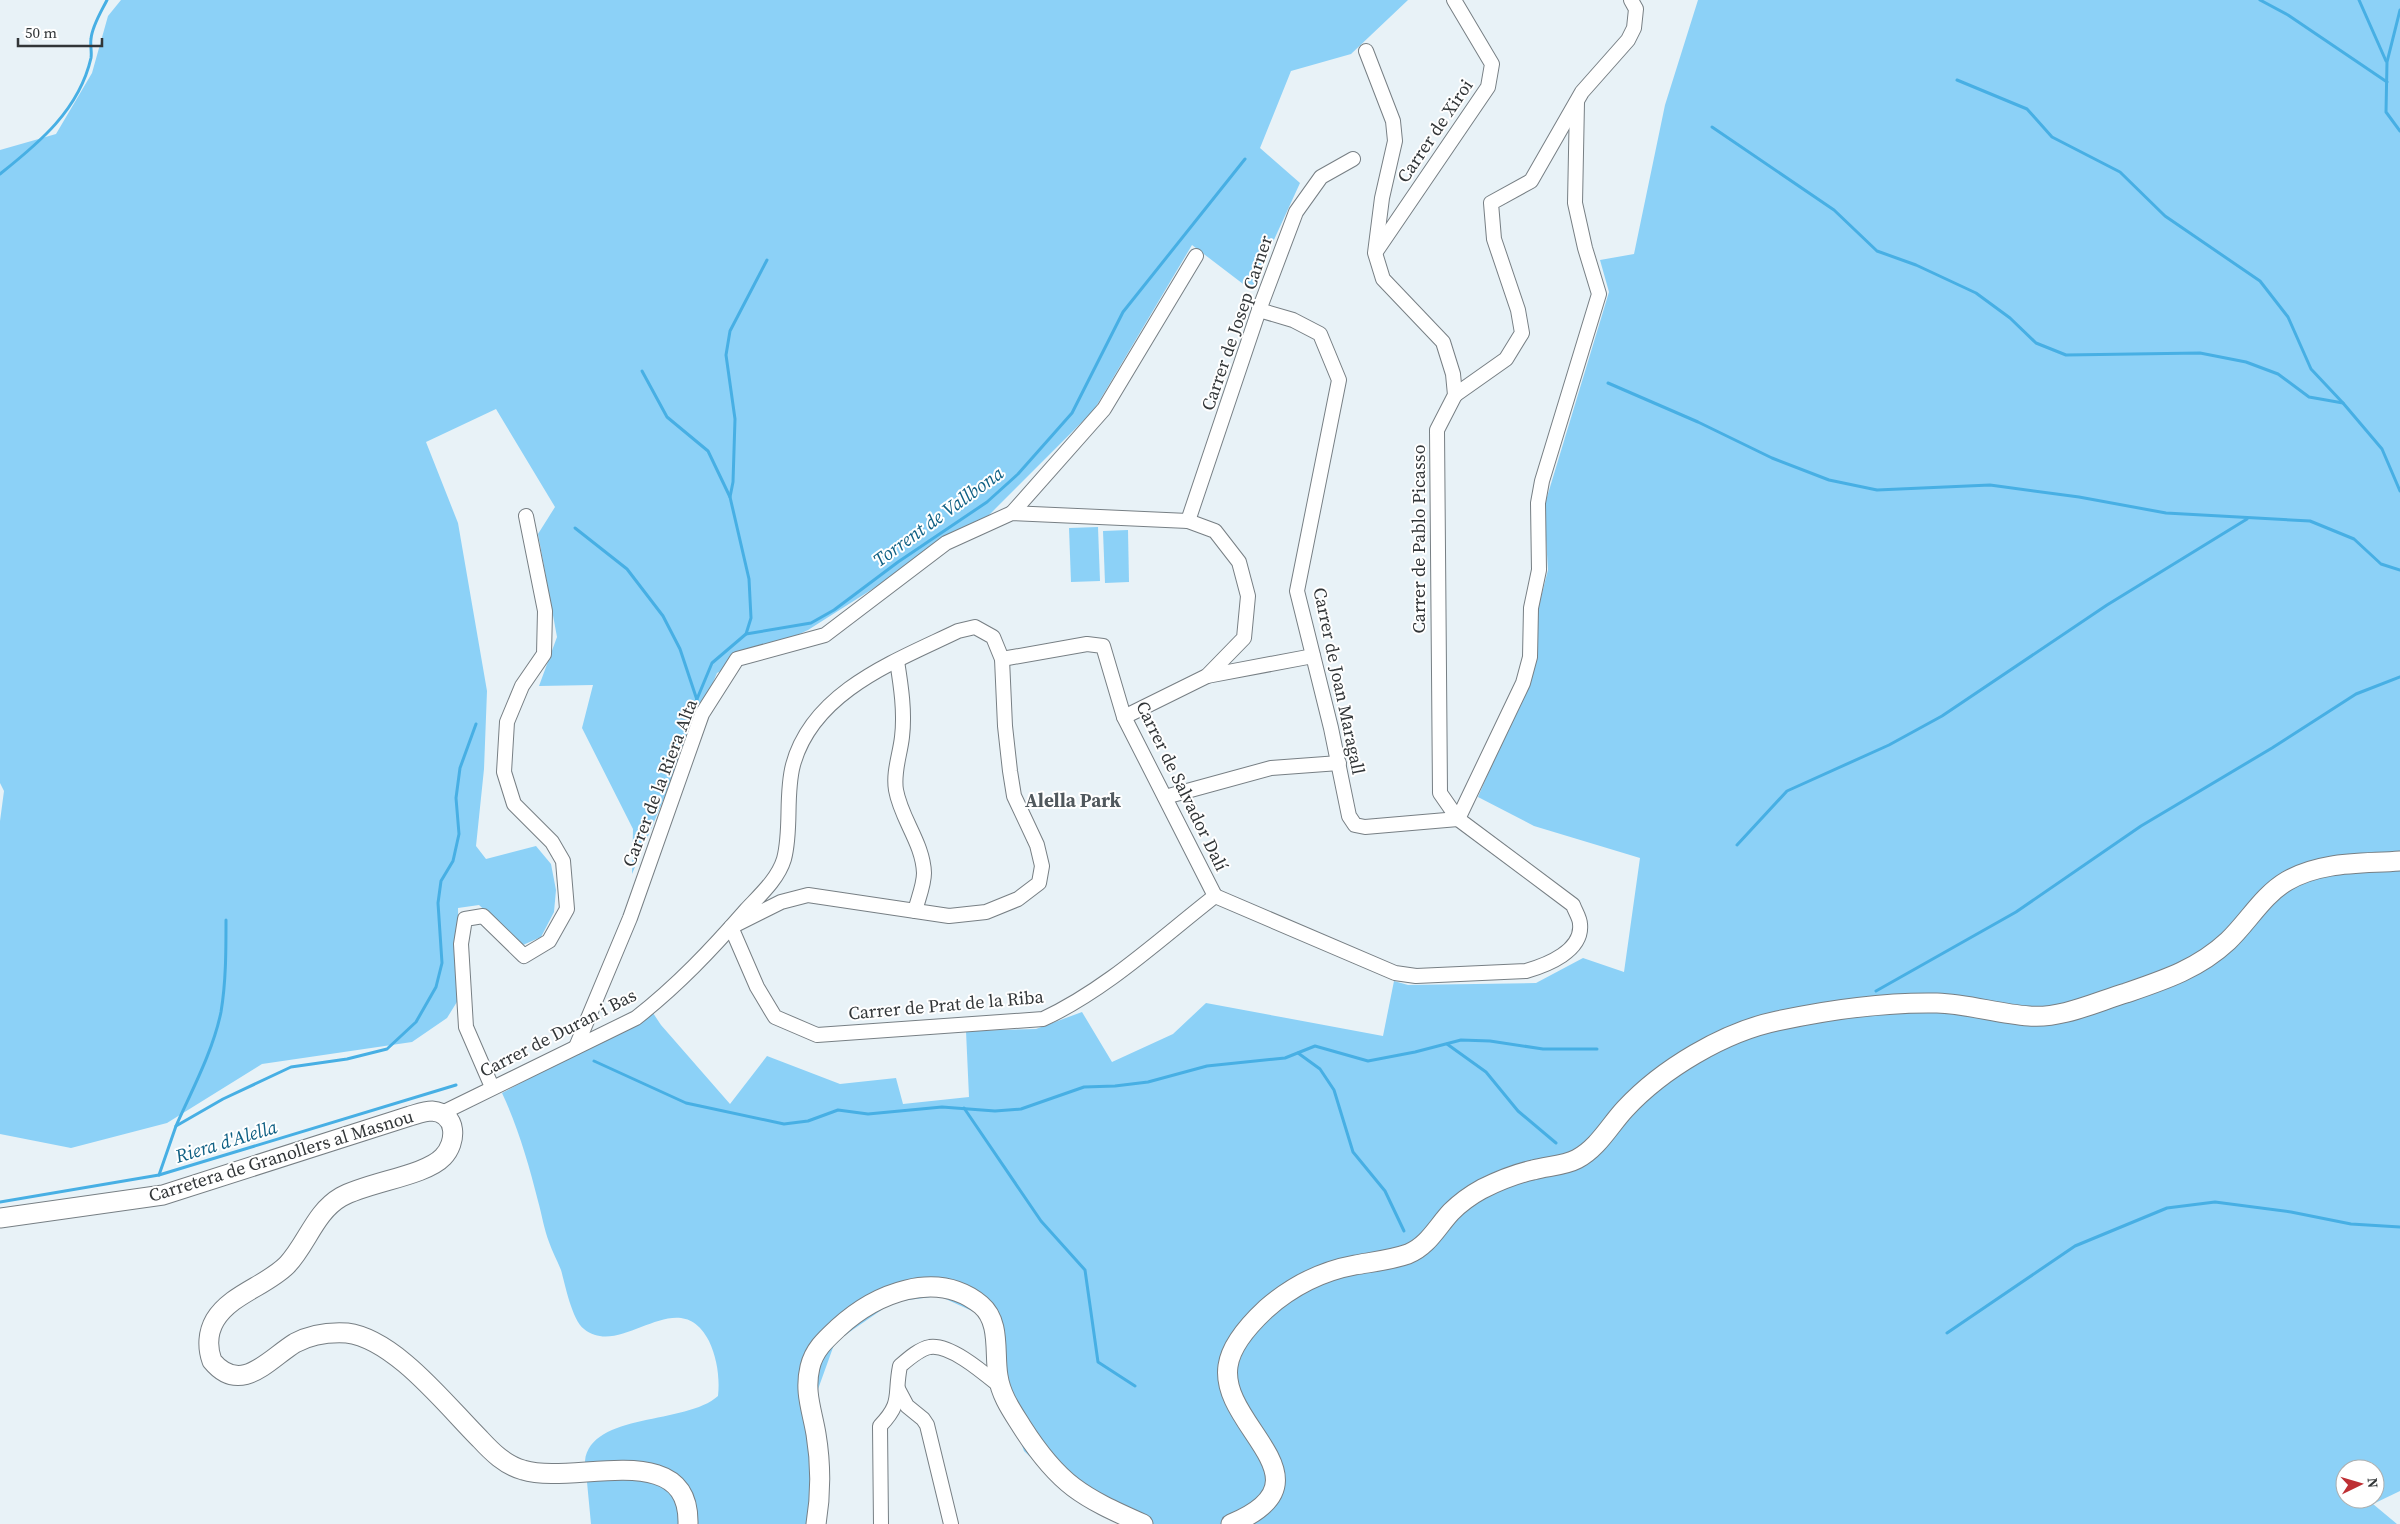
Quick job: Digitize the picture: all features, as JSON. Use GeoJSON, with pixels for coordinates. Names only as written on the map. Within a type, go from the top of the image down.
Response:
{"type":"FeatureCollection","features":[{"type":"Feature","properties":{"kind":"main road"},"geometry":{"type":"LineString","coordinates":[[1231,1524],[1258,1511],[1269,1499],[1274,1489],[1275,1479],[1269,1458],[1234,1400],[1228,1378],[1229,1359],[1237,1343],[1262,1313],[1284,1295],[1318,1276],[1337,1269],[1402,1256],[1418,1249],[1428,1242],[1452,1210],[1481,1190],[1520,1173],[1582,1157],[1602,1138],[1623,1111],[1646,1088],[1687,1059],[1758,1026],[1855,1009],[1937,1003],[2031,1016],[2056,1014],[2179,975],[2199,964],[2227,942],[2273,892],[2300,875],[2329,866],[2400,861]]}},
{"type":"Feature","properties":{"kind":"main road","name":"Carretera de Granollers al Masnou"},"geometry":{"type":"LineString","coordinates":[[0,1218],[163,1195],[410,1116],[434,1111],[446,1119]]}},
{"type":"Feature","properties":{"kind":"main road"},"geometry":{"type":"LineString","coordinates":[[446,1119],[453,1142],[442,1159],[420,1171],[352,1192],[332,1203],[318,1218],[286,1265],[235,1300],[215,1320],[209,1337],[212,1361],[223,1371],[242,1376],[264,1367],[296,1343],[322,1334],[346,1333],[376,1341],[395,1353],[490,1450],[512,1466],[522,1470],[549,1475],[621,1472],[650,1472],[659,1474],[678,1486],[684,1494],[688,1524]]}},
{"type":"Feature","properties":{"kind":"main road"},"geometry":{"type":"LineString","coordinates":[[816,1524],[820,1471],[816,1433],[807,1397],[807,1380],[812,1360],[817,1350],[850,1317],[874,1300],[916,1288],[940,1288],[963,1293],[981,1306],[990,1316],[994,1327],[1001,1387],[1016,1418],[1054,1471],[1078,1492],[1143,1524]]}},
{"type":"Feature","properties":{"kind":"street","name":"Carrer de Xiroi"},"geometry":{"type":"LineString","coordinates":[[1375,253],[1488,87],[1492,64],[1454,0]]}},
{"type":"Feature","properties":{"kind":"street"},"geometry":{"type":"LineString","coordinates":[[1366,51],[1393,121],[1395,141],[1382,198],[1375,253],[1383,279],[1443,342],[1453,374],[1455,395],[1506,359],[1522,333],[1518,310],[1494,239],[1491,203],[1531,181],[1589,81],[1628,40],[1634,28],[1636,9],[1631,0]]}},
{"type":"Feature","properties":{"kind":"street"},"geometry":{"type":"LineString","coordinates":[[1458,819],[1524,683],[1530,657],[1531,608],[1538,570],[1538,503],[1542,481],[1599,294],[1576,215],[1577,102]]}},
{"type":"Feature","properties":{"kind":"street","name":"Carrer de Josep Carner"},"geometry":{"type":"LineString","coordinates":[[1188,521],[1259,310],[1296,212],[1321,177],[1353,159]]}},
{"type":"Feature","properties":{"kind":"street"},"geometry":{"type":"LineString","coordinates":[[1012,513],[1104,409],[1196,256]]}},
{"type":"Feature","properties":{"kind":"street","name":"Carrer de Joan Maragall"},"geometry":{"type":"LineString","coordinates":[[1259,310],[1293,320],[1320,334],[1339,380],[1297,591],[1339,763],[1349,816],[1355,825],[1365,828],[1458,819]]}},
{"type":"Feature","properties":{"kind":"street","name":"Carrer de Pablo Picasso"},"geometry":{"type":"LineString","coordinates":[[1215,896],[1395,974],[1416,976],[1526,972],[1542,966],[1567,952],[1578,940],[1580,924],[1573,905],[1458,819],[1440,793],[1437,430],[1455,395]]}},
{"type":"Feature","properties":{"kind":"street","name":"Carrer de la Riera Alta"},"geometry":{"type":"LineString","coordinates":[[576,1047],[630,918],[702,714],[736,660],[825,635],[946,542],[1012,513],[1188,521],[1215,531],[1239,562],[1248,596],[1244,638],[1207,676]]}},
{"type":"Feature","properties":{"kind":"street"},"geometry":{"type":"LineString","coordinates":[[492,1087],[466,1027],[461,944],[465,919],[483,916],[524,956],[548,941],[567,909],[563,861],[552,842],[514,804],[504,772],[507,722],[522,686],[544,654],[545,611],[526,516]]}},
{"type":"Feature","properties":{"kind":"street","name":"Carrer de Duran i Bas"},"geometry":{"type":"LineString","coordinates":[[446,1119],[476,1095],[642,1013],[702,960],[774,878],[784,859],[793,765],[809,729],[835,701],[861,680],[958,631],[975,627],[993,638],[1002,659]]}},
{"type":"Feature","properties":{"kind":"street","name":"Carrer de Salvador Dalí"},"geometry":{"type":"LineString","coordinates":[[1002,659],[1087,644],[1103,646],[1124,717],[1215,896]]}},
{"type":"Feature","properties":{"kind":"street"},"geometry":{"type":"LineString","coordinates":[[1124,717],[1207,676],[1313,656]]}},
{"type":"Feature","properties":{"kind":"street"},"geometry":{"type":"LineString","coordinates":[[731,927],[781,902],[808,895],[949,916],[986,912],[1018,899],[1040,883],[1042,866],[1037,845],[1014,796],[1004,726],[1002,659]]}},
{"type":"Feature","properties":{"kind":"street"},"geometry":{"type":"LineString","coordinates":[[897,661],[903,700],[903,718],[896,789],[901,810],[917,841],[924,874],[915,911]]}},
{"type":"Feature","properties":{"kind":"street"},"geometry":{"type":"LineString","coordinates":[[1166,797],[1271,768],[1339,763]]}},
{"type":"Feature","properties":{"kind":"street","name":"Carrer de Prat de la Riba"},"geometry":{"type":"LineString","coordinates":[[731,927],[757,987],[775,1017],[817,1034],[1043,1019],[1065,1008],[1127,965],[1215,896]]}},
{"type":"Feature","properties":{"kind":"street"},"geometry":{"type":"LineString","coordinates":[[881,1524],[880,1426],[894,1410],[898,1401],[900,1366],[910,1357],[929,1347],[943,1348],[975,1366],[1001,1387]]}},
{"type":"Feature","properties":{"kind":"street"},"geometry":{"type":"LineString","coordinates":[[898,1388],[907,1406],[923,1418],[927,1425],[951,1524]]}},
{"type":"Feature","properties":{"kind":"shaded area"},"geometry":{"type":"Polygon","coordinates":[[[121,0],[1408,0],[1351,54],[1291,71],[1260,148],[1300,183],[1251,290],[1192,245],[1094,410],[989,515],[808,630],[717,673],[632,874],[633,829],[582,728],[593,685],[539,686],[557,637],[538,534],[555,507],[496,409],[426,442],[458,523],[487,691],[484,769],[476,846],[486,859],[536,846],[551,864],[556,890],[554,912],[541,937],[523,945],[479,905],[458,908],[460,997],[447,1018],[412,1042],[262,1064],[167,1123],[71,1148],[0,1134],[0,821],[4,791],[0,783],[0,150],[56,134],[92,73],[108,16],[121,0]]]}},
{"type":"Feature","properties":{"kind":"shaded area"},"geometry":{"type":"Polygon","coordinates":[[[1698,0],[2400,0],[2400,1491],[2385,1498],[2385,1459],[2335,1459],[2335,1509],[2379,1509],[2397,1524],[1151,1524],[1059,1484],[1024,1451],[986,1340],[981,1315],[939,1296],[893,1302],[835,1342],[817,1392],[820,1524],[591,1524],[585,1461],[591,1445],[604,1434],[621,1427],[685,1411],[703,1405],[718,1396],[716,1361],[709,1341],[696,1325],[682,1318],[666,1319],[615,1336],[599,1336],[584,1329],[580,1324],[576,1318],[561,1270],[547,1237],[523,1146],[502,1093],[653,1013],[661,1025],[730,1104],[767,1056],[840,1084],[896,1078],[903,1104],[969,1097],[966,1031],[1036,1029],[1082,1012],[1112,1062],[1173,1034],[1206,1003],[1383,1036],[1394,981],[1408,985],[1536,983],[1583,958],[1624,972],[1640,858],[1534,826],[1478,797],[1538,657],[1538,609],[1548,570],[1544,507],[1609,292],[1600,260],[1634,254],[1665,105],[1698,0]]]}},
{"type":"Feature","properties":{"kind":"shaded area"},"geometry":{"type":"Polygon","coordinates":[[[1098,527],[1100,581],[1071,582],[1069,528],[1098,527]]]}},
{"type":"Feature","properties":{"kind":"shaded area"},"geometry":{"type":"Polygon","coordinates":[[[1128,530],[1129,582],[1105,583],[1103,531],[1128,530]]]}},
{"type":"Feature","properties":{"kind":"waterway"},"geometry":{"type":"LineString","coordinates":[[0,174],[56,124],[77,94],[91,58],[93,29],[107,0]]}},
{"type":"Feature","properties":{"kind":"waterway"},"geometry":{"type":"LineString","coordinates":[[2260,0],[2288,15],[2387,82]]}},
{"type":"Feature","properties":{"kind":"waterway"},"geometry":{"type":"LineString","coordinates":[[2359,0],[2386,61]]}},
{"type":"Feature","properties":{"kind":"waterway"},"geometry":{"type":"LineString","coordinates":[[2400,10],[2387,62],[2386,112],[2400,131]]}},
{"type":"Feature","properties":{"kind":"waterway"},"geometry":{"type":"LineString","coordinates":[[1957,80],[2027,109],[2052,137],[2120,172],[2165,216],[2260,281],[2288,317],[2311,369],[2343,403]]}},
{"type":"Feature","properties":{"kind":"waterway"},"geometry":{"type":"LineString","coordinates":[[1712,127],[1834,210],[1877,251],[1916,265],[1976,293],[2010,318],[2036,343],[2066,355],[2200,353],[2246,362],[2278,374],[2309,397],[2343,403],[2382,449],[2400,491]]}},
{"type":"Feature","properties":{"kind":"waterway","name":"Torrent de Vallbona"},"geometry":{"type":"LineString","coordinates":[[692,711],[712,663],[746,634],[811,623],[834,610],[898,562],[987,502],[1018,474],[1072,413],[1123,312],[1245,159]]}},
{"type":"Feature","properties":{"kind":"waterway"},"geometry":{"type":"LineString","coordinates":[[746,634],[751,618],[749,579],[730,497],[733,482],[735,419],[726,355],[730,331],[767,260]]}},
{"type":"Feature","properties":{"kind":"waterway"},"geometry":{"type":"LineString","coordinates":[[642,371],[667,417],[708,451],[730,497]]}},
{"type":"Feature","properties":{"kind":"waterway"},"geometry":{"type":"LineString","coordinates":[[1608,383],[1698,422],[1772,458],[1829,480],[1877,490],[1990,485],[2079,497],[2166,513],[2310,521],[2354,539],[2381,564],[2400,570]]}},
{"type":"Feature","properties":{"kind":"waterway"},"geometry":{"type":"LineString","coordinates":[[1737,845],[1787,791],[1889,745],[1942,716],[2107,605],[2247,519]]}},
{"type":"Feature","properties":{"kind":"waterway"},"geometry":{"type":"LineString","coordinates":[[575,528],[627,569],[663,616],[680,649],[697,700]]}},
{"type":"Feature","properties":{"kind":"waterway"},"geometry":{"type":"LineString","coordinates":[[1876,991],[2016,912],[2141,826],[2272,748],[2356,694],[2400,677]]}},
{"type":"Feature","properties":{"kind":"waterway"},"geometry":{"type":"LineString","coordinates":[[159,1175],[176,1126],[223,1099],[291,1067],[347,1059],[387,1049],[416,1022],[436,987],[442,963],[438,903],[441,881],[453,861],[459,834],[456,798],[460,768],[476,724]]}},
{"type":"Feature","properties":{"kind":"waterway"},"geometry":{"type":"LineString","coordinates":[[176,1126],[213,1041],[221,1012],[225,978],[226,920]]}},
{"type":"Feature","properties":{"kind":"waterway"},"geometry":{"type":"LineString","coordinates":[[594,1061],[686,1103],[784,1124],[808,1121],[838,1110],[868,1114],[942,1107],[995,1111],[1021,1109],[1084,1087],[1148,1082],[1207,1066],[1285,1058],[1315,1046],[1368,1061],[1415,1052],[1461,1040],[1490,1041],[1543,1049],[1597,1049]]}},
{"type":"Feature","properties":{"kind":"waterway"},"geometry":{"type":"LineString","coordinates":[[1447,1044],[1486,1072],[1518,1111],[1556,1143]]}},
{"type":"Feature","properties":{"kind":"waterway"},"geometry":{"type":"LineString","coordinates":[[1298,1053],[1320,1069],[1334,1090],[1353,1152],[1385,1191],[1404,1231]]}},
{"type":"Feature","properties":{"kind":"waterway","name":"Riera d'Alella"},"geometry":{"type":"LineString","coordinates":[[0,1202],[159,1175],[456,1085]]}},
{"type":"Feature","properties":{"kind":"waterway"},"geometry":{"type":"LineString","coordinates":[[964,1108],[1041,1221],[1085,1270],[1098,1362],[1135,1386]]}},
{"type":"Feature","properties":{"kind":"waterway"},"geometry":{"type":"LineString","coordinates":[[1947,1333],[2075,1246],[2167,1208],[2215,1202],[2291,1212],[2351,1224],[2400,1227]]}},
{"type":"Feature","properties":{"kind":"district","name":"Alella Park"},"geometry":{"type":"Point","coordinates":[1073,800]}}]}
